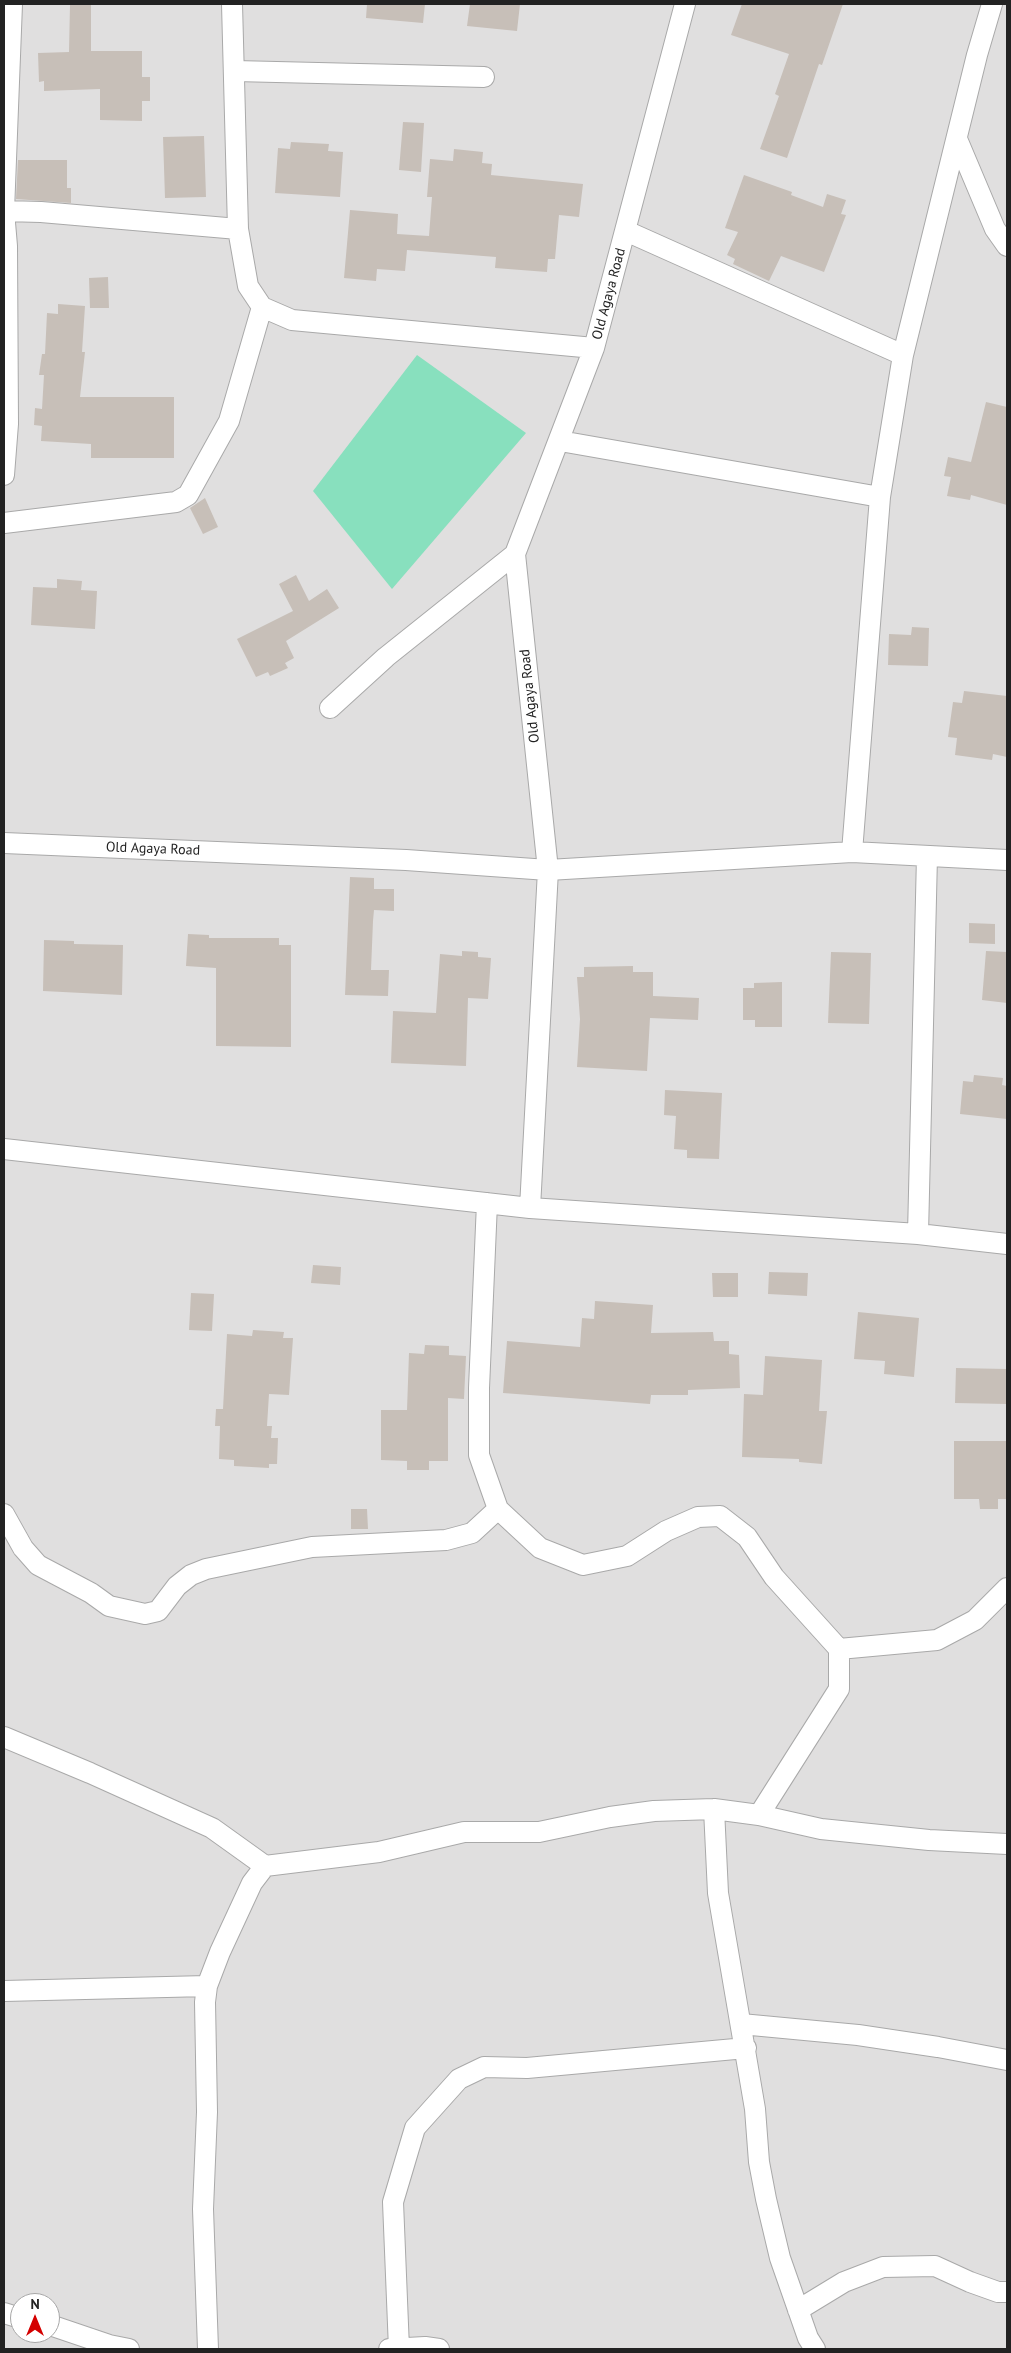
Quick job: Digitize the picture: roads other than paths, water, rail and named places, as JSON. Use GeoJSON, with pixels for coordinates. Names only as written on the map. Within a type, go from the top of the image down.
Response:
{"type":"FeatureCollection","features":[{"type":"Feature","properties":{"kind":"street"},"geometry":{"type":"LineString","coordinates":[[4,475],[8,424],[7,246],[4,212],[7,53],[12,4]]}},
{"type":"Feature","properties":{"kind":"street"},"geometry":{"type":"LineString","coordinates":[[232,4],[238,229],[248,286],[262,307],[292,320],[594,348]]}},
{"type":"Feature","properties":{"kind":"street","name":"Old Agaya Road"},"geometry":{"type":"LineString","coordinates":[[4,843],[396,860],[548,870],[515,554],[560,441],[594,348],[685,4]]}},
{"type":"Feature","properties":{"kind":"street"},"geometry":{"type":"LineString","coordinates":[[852,852],[880,497],[904,355],[992,4]]}},
{"type":"Feature","properties":{"kind":"street"},"geometry":{"type":"LineString","coordinates":[[235,71],[484,76]]}},
{"type":"Feature","properties":{"kind":"street"},"geometry":{"type":"LineString","coordinates":[[957,139],[995,229],[1007,246]]}},
{"type":"Feature","properties":{"kind":"street"},"geometry":{"type":"LineString","coordinates":[[4,212],[41,212],[238,229]]}},
{"type":"Feature","properties":{"kind":"street"},"geometry":{"type":"LineString","coordinates":[[626,231],[904,355]]}},
{"type":"Feature","properties":{"kind":"street"},"geometry":{"type":"LineString","coordinates":[[4,523],[176,502],[188,495],[229,422],[262,307]]}},
{"type":"Feature","properties":{"kind":"street"},"geometry":{"type":"LineString","coordinates":[[560,441],[880,497]]}},
{"type":"Feature","properties":{"kind":"street"},"geometry":{"type":"LineString","coordinates":[[330,708],[386,657],[515,554]]}},
{"type":"Feature","properties":{"kind":"street"},"geometry":{"type":"LineString","coordinates":[[530,1208],[548,870],[852,852],[1007,860]]}},
{"type":"Feature","properties":{"kind":"street"},"geometry":{"type":"LineString","coordinates":[[918,1234],[927,856]]}},
{"type":"Feature","properties":{"kind":"street"},"geometry":{"type":"LineString","coordinates":[[4,1149],[530,1208],[918,1234],[1007,1244]]}},
{"type":"Feature","properties":{"kind":"street"},"geometry":{"type":"LineString","coordinates":[[487,1203],[479,1388],[479,1455],[498,1509],[540,1548],[584,1565],[627,1556],[666,1531],[698,1517],[720,1516],[747,1537],[774,1577],[839,1649],[839,1689],[759,1815]]}},
{"type":"Feature","properties":{"kind":"street"},"geometry":{"type":"LineString","coordinates":[[4,1514],[23,1548],[38,1565],[91,1593],[110,1606],[145,1614],[158,1611],[177,1586],[191,1575],[206,1569],[312,1547],[446,1540],[472,1533],[498,1509]]}},
{"type":"Feature","properties":{"kind":"street"},"geometry":{"type":"LineString","coordinates":[[839,1649],[938,1640],[975,1620],[1007,1588]]}},
{"type":"Feature","properties":{"kind":"street"},"geometry":{"type":"LineString","coordinates":[[4,1737],[90,1772],[212,1828],[265,1866],[379,1852],[464,1832],[539,1832],[645,1812],[714,1809],[759,1815],[821,1830],[929,1840],[1007,1844]]}},
{"type":"Feature","properties":{"kind":"street"},"geometry":{"type":"LineString","coordinates":[[714,1809],[718,1893],[746,2048],[755,2109],[759,2162],[780,2258],[798,2310],[815,2349]]}},
{"type":"Feature","properties":{"kind":"street"},"geometry":{"type":"LineString","coordinates":[[208,2349],[203,2209],[207,2112],[205,2002],[208,1986],[220,1952],[252,1883],[265,1866]]}},
{"type":"Feature","properties":{"kind":"street"},"geometry":{"type":"LineString","coordinates":[[4,1991],[208,1986]]}},
{"type":"Feature","properties":{"kind":"street"},"geometry":{"type":"LineString","coordinates":[[741,2024],[858,2035],[1007,2060]]}},
{"type":"Feature","properties":{"kind":"street"},"geometry":{"type":"LineString","coordinates":[[439,2349],[425,2346],[396,2349],[393,2202],[415,2128],[459,2079],[484,2067],[527,2068],[746,2048]]}},
{"type":"Feature","properties":{"kind":"street"},"geometry":{"type":"LineString","coordinates":[[798,2310],[844,2282],[883,2267],[935,2266],[970,2282],[998,2292],[1007,2292]]}},
{"type":"Feature","properties":{"kind":"street"},"geometry":{"type":"LineString","coordinates":[[60,2329],[109,2345],[129,2349]]}}]}
